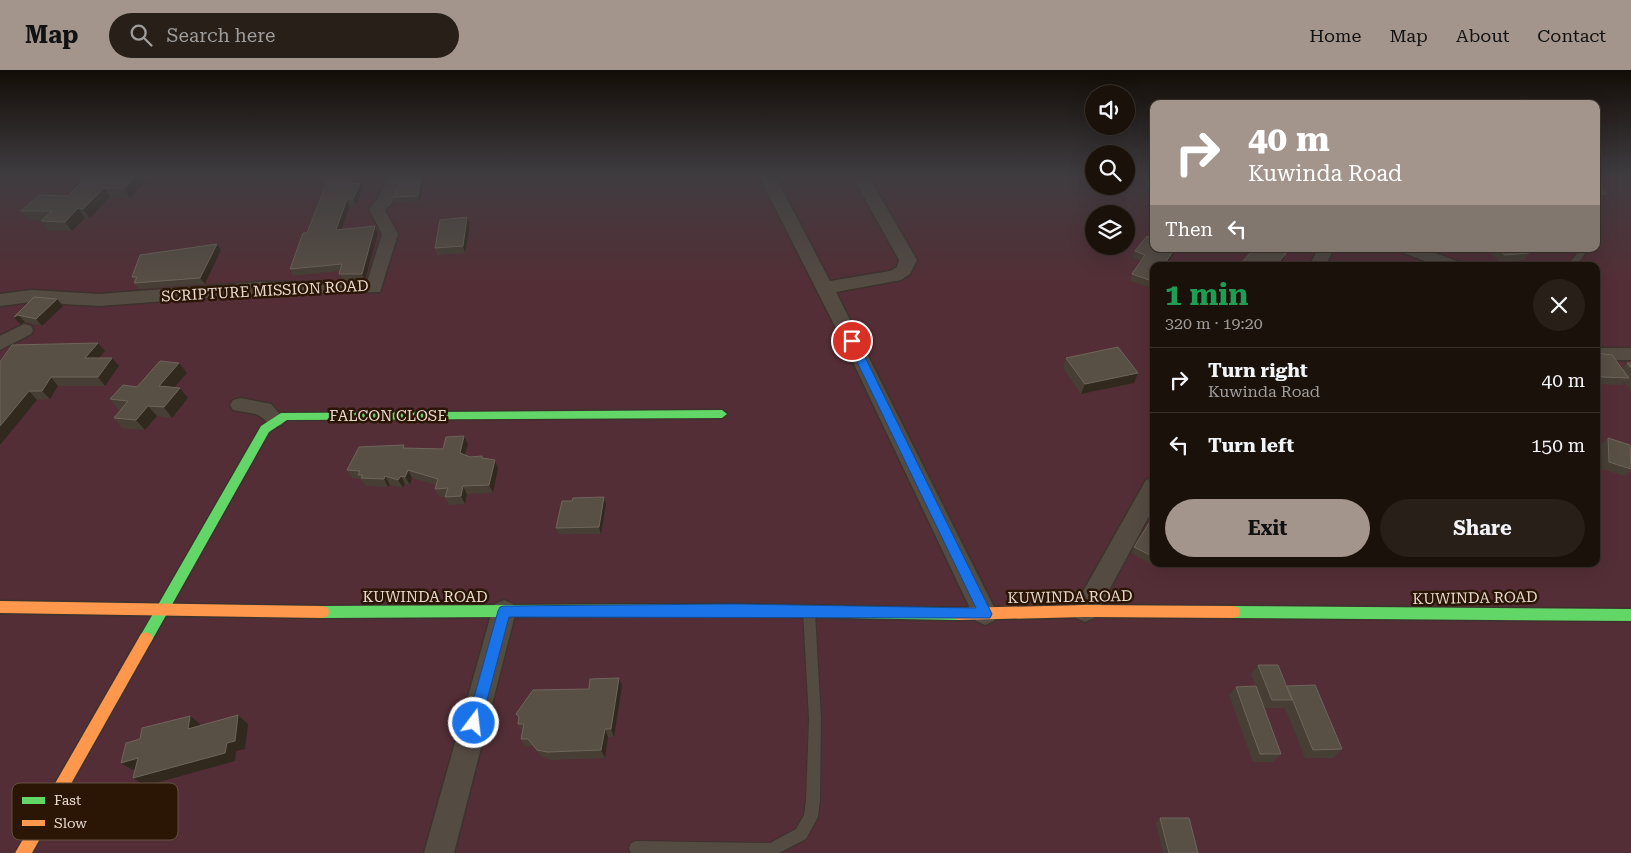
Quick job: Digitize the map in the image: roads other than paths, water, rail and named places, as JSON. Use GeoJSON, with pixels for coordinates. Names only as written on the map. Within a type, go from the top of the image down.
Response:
{"type":"FeatureCollection","features":[{"type":"Feature","properties":{"kind":"street","name":"SCRIPTURE MISSION ROAD"},"geometry":{"type":"LineString","coordinates":[[0,300],[31,296],[99,300],[259,288],[374,288],[390,234],[377,211]]}},
{"type":"Feature","properties":{"kind":"street"},"geometry":{"type":"LineString","coordinates":[[785,211],[861,358],[985,614]]}},
{"type":"Feature","properties":{"kind":"street"},"geometry":{"type":"LineString","coordinates":[[824,288],[895,276],[904,270],[908,260],[880,211]]}},
{"type":"Feature","properties":{"kind":"street"},"geometry":{"type":"LineString","coordinates":[[1418,252],[1443,262]]}},
{"type":"Feature","properties":{"kind":"street"},"geometry":{"type":"LineString","coordinates":[[0,344],[24,330]]}},
{"type":"Feature","properties":{"kind":"street"},"geometry":{"type":"LineString","coordinates":[[1600,354],[1631,354]]}},
{"type":"Feature","properties":{"kind":"street"},"geometry":{"type":"LineString","coordinates":[[63,783],[265,429],[275,420],[264,409],[240,405]]}},
{"type":"Feature","properties":{"kind":"street","name":"FALCON CLOSE"},"geometry":{"type":"LineString","coordinates":[[275,420],[285,416],[722,414]]}},
{"type":"Feature","properties":{"kind":"street"},"geometry":{"type":"LineString","coordinates":[[1085,611],[1150,493]]}},
{"type":"Feature","properties":{"kind":"street","name":"KUWINDA ROAD"},"geometry":{"type":"LineString","coordinates":[[0,607],[394,613],[809,611],[985,614],[1085,611],[1631,615]]}},
{"type":"Feature","properties":{"kind":"street"},"geometry":{"type":"LineString","coordinates":[[439,853],[504,611]]}},
{"type":"Feature","properties":{"kind":"street"},"geometry":{"type":"LineString","coordinates":[[23,853],[30,840]]}},
{"type":"Feature","properties":{"kind":"lane"},"geometry":{"type":"LineString","coordinates":[[636,848],[771,850],[801,834],[811,817],[814,800],[815,719],[809,611]]}}]}
